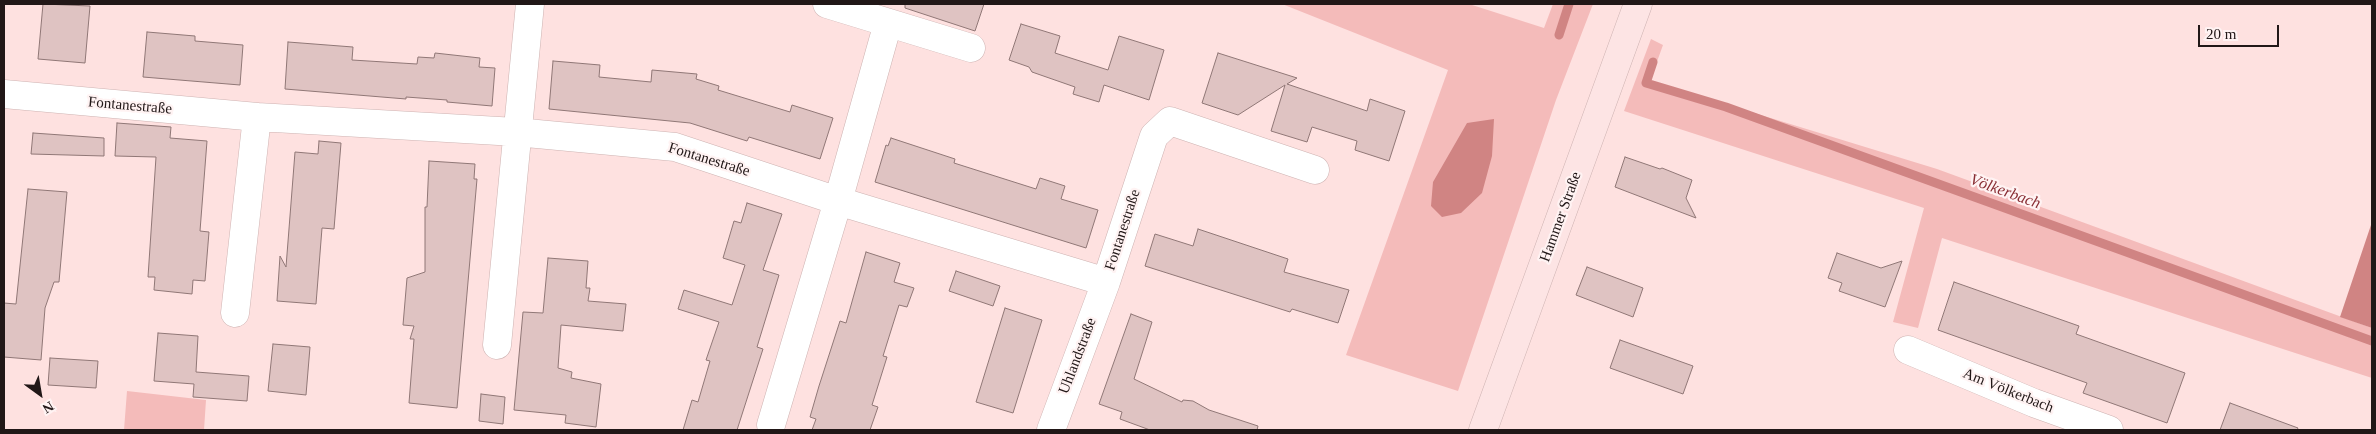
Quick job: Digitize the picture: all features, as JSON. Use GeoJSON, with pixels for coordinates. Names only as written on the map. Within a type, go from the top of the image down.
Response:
{"type":"FeatureCollection","features":[{"type":"Feature","properties":{"kind":"main road","name":"Hammer Straße"},"geometry":{"type":"LineString","coordinates":[[1484,430],[1638,4]]}},
{"type":"Feature","properties":{"kind":"street"},"geometry":{"type":"LineString","coordinates":[[497,345],[516,132],[530,4]]}},
{"type":"Feature","properties":{"kind":"street"},"geometry":{"type":"LineString","coordinates":[[827,4],[971,48]]}},
{"type":"Feature","properties":{"kind":"street"},"geometry":{"type":"LineString","coordinates":[[771,425],[838,201],[888,23]]}},
{"type":"Feature","properties":{"kind":"street","name":"Fontanestraße"},"geometry":{"type":"LineString","coordinates":[[4,94],[257,117],[516,132],[675,147],[838,201],[1106,282],[1154,136],[1170,121],[1315,170]]}},
{"type":"Feature","properties":{"kind":"street"},"geometry":{"type":"LineString","coordinates":[[235,313],[257,117]]}},
{"type":"Feature","properties":{"kind":"street","name":"Uhlandstraße"},"geometry":{"type":"LineString","coordinates":[[1051,430],[1106,282]]}},
{"type":"Feature","properties":{"kind":"street","name":"Am Völkerbach"},"geometry":{"type":"LineString","coordinates":[[1908,350],[2034,403],[2109,430]]}},
{"type":"Feature","properties":{"kind":"shaded area"},"geometry":{"type":"Polygon","coordinates":[[[1282,4],[1469,4],[1544,28],[1553,4],[1593,4],[1556,100],[1458,391],[1346,355],[1448,70],[1282,4]]]}},
{"type":"Feature","properties":{"kind":"shaded area"},"geometry":{"type":"Polygon","coordinates":[[[1651,39],[1663,45],[1650,81],[1937,169],[2372,328],[2372,378],[1942,238],[1918,328],[1893,322],[1924,208],[1624,111],[1651,39]]]}},
{"type":"Feature","properties":{"kind":"shaded area"},"geometry":{"type":"Polygon","coordinates":[[[1494,119],[1492,156],[1482,193],[1461,213],[1442,217],[1431,206],[1433,182],[1467,123],[1494,119]]]}},
{"type":"Feature","properties":{"kind":"shaded area"},"geometry":{"type":"Polygon","coordinates":[[[2372,222],[2372,328],[2340,317],[2372,222]]]}},
{"type":"Feature","properties":{"kind":"shaded area"},"geometry":{"type":"Polygon","coordinates":[[[127,391],[206,400],[204,430],[124,430],[127,391]]]}},
{"type":"Feature","properties":{"kind":"building"},"geometry":{"type":"Polygon","coordinates":[[[43,4],[90,6],[85,63],[38,59],[43,4]]]}},
{"type":"Feature","properties":{"kind":"building"},"geometry":{"type":"Polygon","coordinates":[[[905,4],[984,4],[975,31],[905,8],[905,4]]]}},
{"type":"Feature","properties":{"kind":"building"},"geometry":{"type":"Polygon","coordinates":[[[1021,24],[1060,36],[1055,53],[1108,70],[1119,36],[1164,50],[1149,100],[1104,85],[1099,102],[1073,94],[1075,87],[1032,72],[1029,67],[1009,60],[1021,24]]]}},
{"type":"Feature","properties":{"kind":"building"},"geometry":{"type":"Polygon","coordinates":[[[147,32],[195,36],[195,41],[243,45],[240,85],[143,77],[147,32]]]}},
{"type":"Feature","properties":{"kind":"building"},"geometry":{"type":"Polygon","coordinates":[[[288,42],[353,47],[352,60],[417,64],[418,57],[434,58],[435,53],[480,58],[479,67],[495,68],[492,106],[447,102],[447,100],[406,97],[406,99],[285,89],[288,42]]]}},
{"type":"Feature","properties":{"kind":"building"},"geometry":{"type":"Polygon","coordinates":[[[1218,53],[1297,78],[1287,84],[1367,111],[1370,99],[1405,111],[1389,161],[1355,150],[1357,141],[1312,127],[1307,142],[1271,131],[1285,85],[1238,115],[1202,103],[1218,53]]]}},
{"type":"Feature","properties":{"kind":"building"},"geometry":{"type":"Polygon","coordinates":[[[553,61],[600,65],[599,77],[651,82],[652,70],[697,74],[696,79],[719,86],[718,90],[790,112],[792,105],[833,118],[820,159],[749,137],[747,141],[690,123],[549,109],[553,61]]]}},
{"type":"Feature","properties":{"kind":"building"},"geometry":{"type":"Polygon","coordinates":[[[117,123],[171,127],[170,138],[207,141],[200,231],[209,232],[205,281],[193,280],[192,294],[154,290],[155,277],[148,277],[156,157],[115,156],[117,123]]]}},
{"type":"Feature","properties":{"kind":"building"},"geometry":{"type":"Polygon","coordinates":[[[33,133],[104,138],[104,156],[31,154],[33,133]]]}},
{"type":"Feature","properties":{"kind":"building"},"geometry":{"type":"Polygon","coordinates":[[[891,138],[955,159],[954,163],[1036,189],[1040,178],[1065,186],[1061,199],[1098,210],[1086,248],[875,182],[886,145],[888,146],[891,138]]]}},
{"type":"Feature","properties":{"kind":"building"},"geometry":{"type":"Polygon","coordinates":[[[319,141],[341,143],[334,229],[322,228],[316,304],[277,301],[280,256],[286,267],[295,152],[318,154],[319,141]]]}},
{"type":"Feature","properties":{"kind":"building"},"geometry":{"type":"Polygon","coordinates":[[[1625,157],[1660,169],[1662,168],[1692,180],[1686,198],[1696,218],[1615,187],[1625,157]]]}},
{"type":"Feature","properties":{"kind":"building"},"geometry":{"type":"Polygon","coordinates":[[[429,161],[475,164],[474,179],[477,179],[457,408],[409,403],[414,339],[410,339],[414,326],[403,325],[407,278],[425,272],[425,207],[427,207],[429,161]]]}},
{"type":"Feature","properties":{"kind":"building"},"geometry":{"type":"Polygon","coordinates":[[[28,189],[67,192],[59,282],[54,282],[45,308],[41,360],[4,357],[4,303],[16,304],[28,189]]]}},
{"type":"Feature","properties":{"kind":"building"},"geometry":{"type":"Polygon","coordinates":[[[747,203],[782,214],[763,270],[779,275],[757,347],[763,349],[737,430],[683,430],[692,400],[698,402],[710,361],[706,360],[719,322],[678,309],[684,290],[732,305],[745,265],[723,258],[734,221],[741,223],[747,203]]]}},
{"type":"Feature","properties":{"kind":"building"},"geometry":{"type":"Polygon","coordinates":[[[1198,229],[1288,259],[1284,272],[1349,290],[1338,323],[1292,309],[1290,312],[1145,266],[1155,234],[1193,246],[1198,229]]]}},
{"type":"Feature","properties":{"kind":"building"},"geometry":{"type":"Polygon","coordinates":[[[866,252],[900,263],[894,282],[914,288],[907,307],[899,305],[883,356],[887,357],[872,405],[878,407],[870,430],[812,430],[816,419],[810,417],[819,386],[840,321],[846,323],[866,252]]]}},
{"type":"Feature","properties":{"kind":"building"},"geometry":{"type":"Polygon","coordinates":[[[1837,253],[1881,268],[1902,261],[1885,307],[1839,291],[1842,283],[1828,278],[1837,253]]]}},
{"type":"Feature","properties":{"kind":"building"},"geometry":{"type":"Polygon","coordinates":[[[548,258],[588,261],[586,288],[590,288],[588,301],[626,304],[623,331],[561,325],[558,368],[572,372],[571,378],[601,384],[596,427],[565,423],[566,415],[514,410],[523,312],[543,313],[548,258]]]}},
{"type":"Feature","properties":{"kind":"building"},"geometry":{"type":"Polygon","coordinates":[[[1587,267],[1643,288],[1633,317],[1576,295],[1587,267]]]}},
{"type":"Feature","properties":{"kind":"building"},"geometry":{"type":"Polygon","coordinates":[[[956,271],[1000,286],[993,306],[949,291],[956,271]]]}},
{"type":"Feature","properties":{"kind":"building"},"geometry":{"type":"Polygon","coordinates":[[[1954,282],[2079,326],[2076,334],[2185,373],[2167,423],[2083,393],[2087,383],[1938,330],[1954,282]]]}},
{"type":"Feature","properties":{"kind":"building"},"geometry":{"type":"Polygon","coordinates":[[[1005,308],[1042,320],[1013,413],[976,402],[1005,308]]]}},
{"type":"Feature","properties":{"kind":"building"},"geometry":{"type":"Polygon","coordinates":[[[1131,314],[1152,322],[1134,379],[1182,402],[1183,400],[1193,401],[1209,410],[1258,426],[1257,430],[1150,430],[1120,419],[1122,412],[1099,404],[1131,314]]]}},
{"type":"Feature","properties":{"kind":"building"},"geometry":{"type":"Polygon","coordinates":[[[158,333],[198,336],[196,372],[249,376],[247,401],[193,397],[194,384],[154,381],[158,333]]]}},
{"type":"Feature","properties":{"kind":"building"},"geometry":{"type":"Polygon","coordinates":[[[1620,340],[1693,366],[1683,394],[1610,368],[1620,340]]]}},
{"type":"Feature","properties":{"kind":"building"},"geometry":{"type":"Polygon","coordinates":[[[273,344],[310,347],[306,395],[268,391],[273,344]]]}},
{"type":"Feature","properties":{"kind":"building"},"geometry":{"type":"Polygon","coordinates":[[[50,358],[98,361],[96,388],[48,385],[50,358]]]}},
{"type":"Feature","properties":{"kind":"building"},"geometry":{"type":"Polygon","coordinates":[[[481,394],[505,397],[503,424],[479,421],[481,394]]]}},
{"type":"Feature","properties":{"kind":"building"},"geometry":{"type":"Polygon","coordinates":[[[2230,403],[2298,428],[2297,430],[2220,430],[2230,403]]]}},
{"type":"Feature","properties":{"kind":"waterway","name":"Völkerbach"},"geometry":{"type":"LineString","coordinates":[[1559,35],[1569,4]]}},
{"type":"Feature","properties":{"kind":"waterway","name":"Völkerbach"},"geometry":{"type":"LineString","coordinates":[[1653,62],[1646,83],[1726,107],[2372,341]]}}]}
